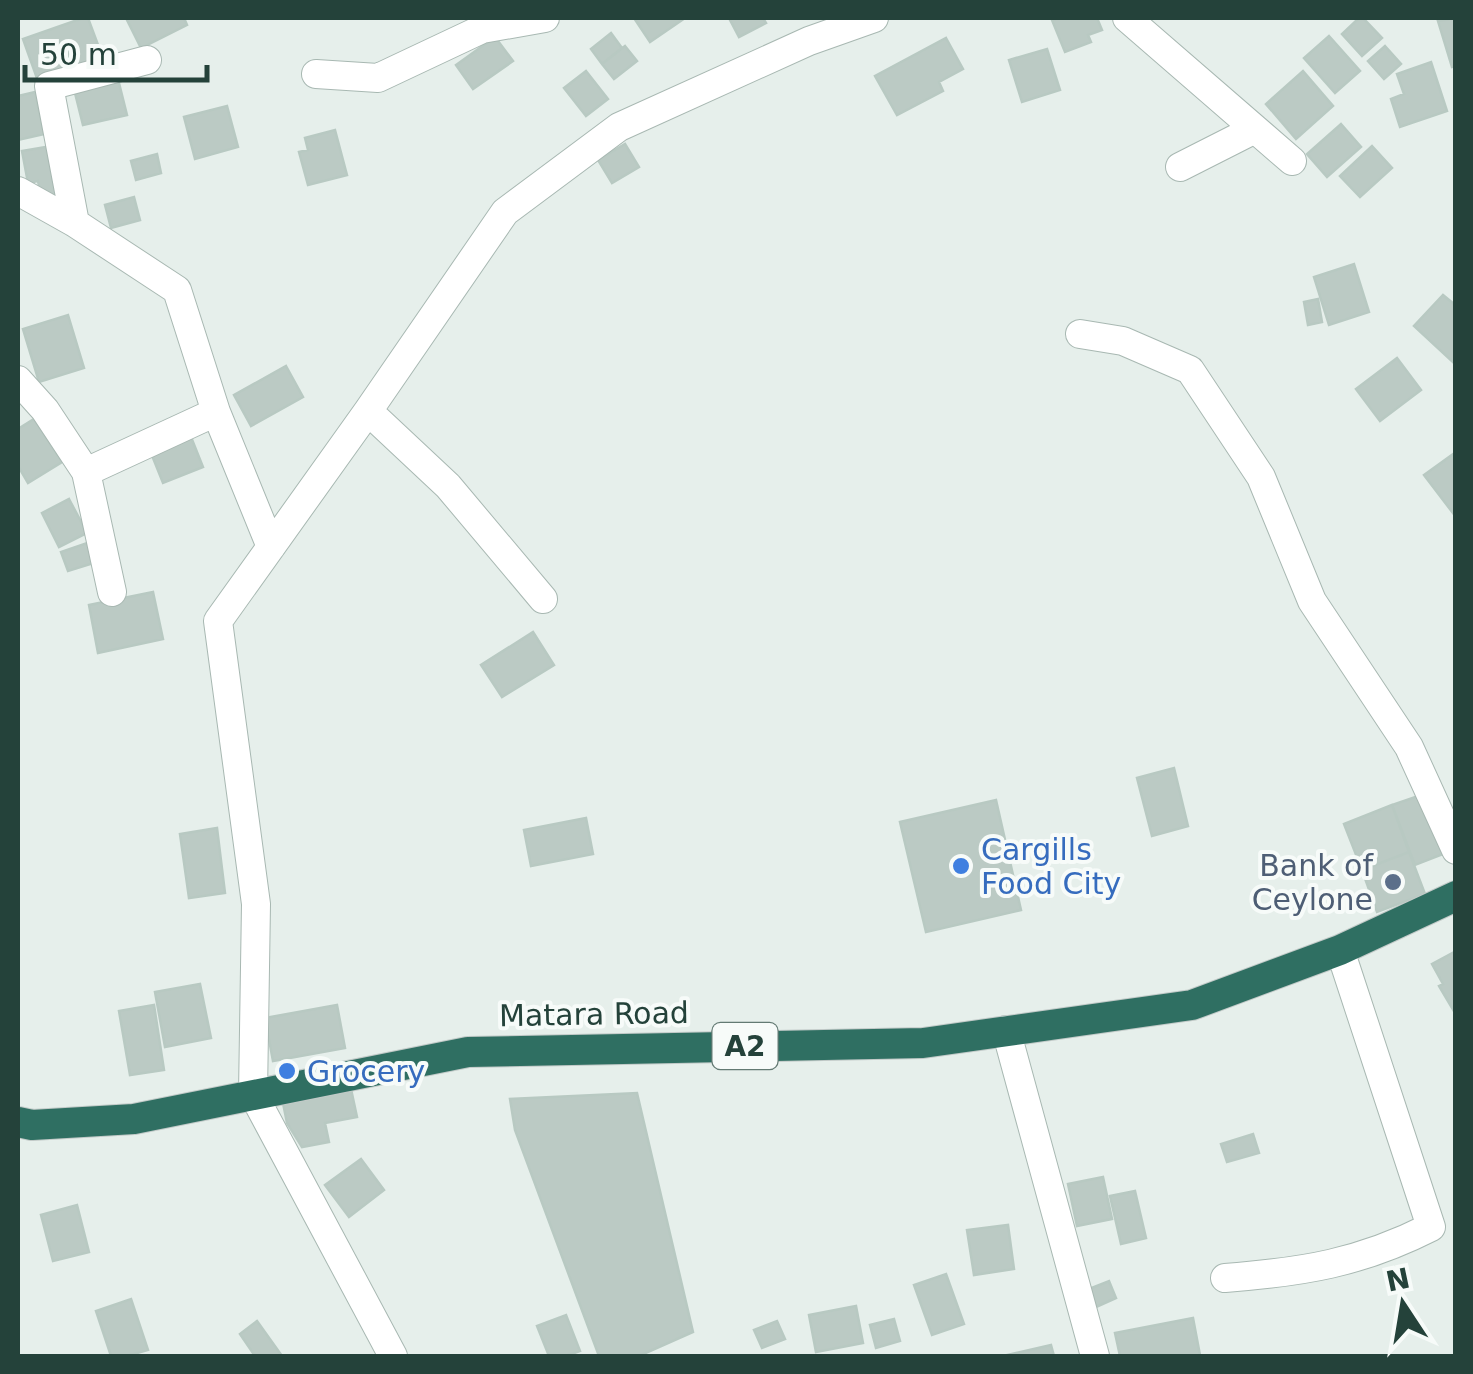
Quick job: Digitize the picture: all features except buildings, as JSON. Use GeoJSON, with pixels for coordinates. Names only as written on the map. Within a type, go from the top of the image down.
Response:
{"type":"FeatureCollection","features":[{"type":"Feature","properties":{"kind":"highway","name":"Matara Road"},"geometry":{"type":"LineString","coordinates":[[18,1122],[32,1125],[134,1119],[468,1052],[922,1043],[1192,1005],[1340,950],[1456,896]]}},
{"type":"Feature","properties":{"kind":"street"},"geometry":{"type":"LineString","coordinates":[[316,74],[378,78],[482,29],[545,18]]}},
{"type":"Feature","properties":{"kind":"street"},"geometry":{"type":"LineString","coordinates":[[393,1356],[253,1094],[256,904],[218,620],[505,212],[619,127],[809,42],[874,18]]}},
{"type":"Feature","properties":{"kind":"street"},"geometry":{"type":"LineString","coordinates":[[1128,18],[1292,161]]}},
{"type":"Feature","properties":{"kind":"street"},"geometry":{"type":"LineString","coordinates":[[75,223],[49,86],[147,60]]}},
{"type":"Feature","properties":{"kind":"street"},"geometry":{"type":"LineString","coordinates":[[1180,168],[1255,129]]}},
{"type":"Feature","properties":{"kind":"street"},"geometry":{"type":"LineString","coordinates":[[18,191],[177,290],[216,412],[271,547]]}},
{"type":"Feature","properties":{"kind":"street"},"geometry":{"type":"LineString","coordinates":[[1080,334],[1123,342],[1190,370],[1261,477],[1312,602],[1410,747],[1456,850]]}},
{"type":"Feature","properties":{"kind":"street"},"geometry":{"type":"LineString","coordinates":[[18,380],[44,410],[86,472],[112,592]]}},
{"type":"Feature","properties":{"kind":"street"},"geometry":{"type":"LineString","coordinates":[[368,411],[448,486],[543,599]]}},
{"type":"Feature","properties":{"kind":"street"},"geometry":{"type":"LineString","coordinates":[[86,472],[216,412]]}},
{"type":"Feature","properties":{"kind":"street"},"geometry":{"type":"LineString","coordinates":[[1224,1278],[1300,1272],[1385,1250],[1431,1227],[1340,950]]}},
{"type":"Feature","properties":{"kind":"street"},"geometry":{"type":"LineString","coordinates":[[1006,1030],[1095,1356]]}},
{"type":"Feature","properties":{"kind":"place","name":"Cargills Food City"},"geometry":{"type":"Point","coordinates":[961,866]}},
{"type":"Feature","properties":{"kind":"place","name":"Bank of Ceylone"},"geometry":{"type":"Point","coordinates":[1393,882]}},
{"type":"Feature","properties":{"kind":"place","name":"Grocery"},"geometry":{"type":"Point","coordinates":[287,1071]}}]}
